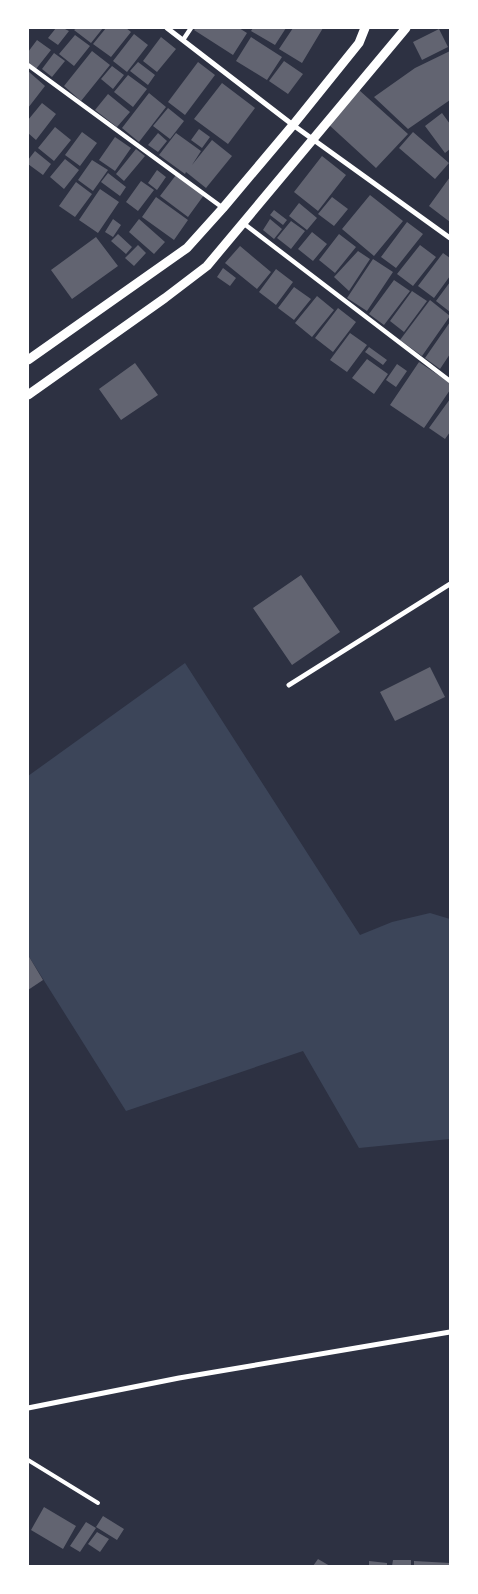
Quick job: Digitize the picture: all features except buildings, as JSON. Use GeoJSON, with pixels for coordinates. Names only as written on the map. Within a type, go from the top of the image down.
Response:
{"type":"FeatureCollection","features":[{"type":"Feature","properties":{"kind":"street"},"geometry":{"type":"LineString","coordinates":[[167,28],[293,125],[450,238]]}},
{"type":"Feature","properties":{"kind":"street"},"geometry":{"type":"LineString","coordinates":[[183,40],[191,28]]}},
{"type":"Feature","properties":{"kind":"street"},"geometry":{"type":"LineString","coordinates":[[28,360],[187,248],[293,125],[358,43],[365,28]]}},
{"type":"Feature","properties":{"kind":"street"},"geometry":{"type":"LineString","coordinates":[[28,395],[157,304],[207,266],[406,28]]}},
{"type":"Feature","properties":{"kind":"street"},"geometry":{"type":"LineString","coordinates":[[28,65],[223,208]]}},
{"type":"Feature","properties":{"kind":"street"},"geometry":{"type":"LineString","coordinates":[[243,223],[450,381]]}},
{"type":"Feature","properties":{"kind":"street"},"geometry":{"type":"LineString","coordinates":[[289,685],[450,584]]}},
{"type":"Feature","properties":{"kind":"street"},"geometry":{"type":"LineString","coordinates":[[28,1408],[179,1378],[450,1332]]}},
{"type":"Feature","properties":{"kind":"lane"},"geometry":{"type":"LineString","coordinates":[[28,1460],[98,1503]]}},
{"type":"Feature","properties":{"kind":"shaded area"},"geometry":{"type":"Polygon","coordinates":[[[185,663],[360,935],[392,922],[430,913],[450,919],[450,1139],[359,1148],[303,1051],[126,1111],[28,955],[28,776],[185,663]]]}}]}
